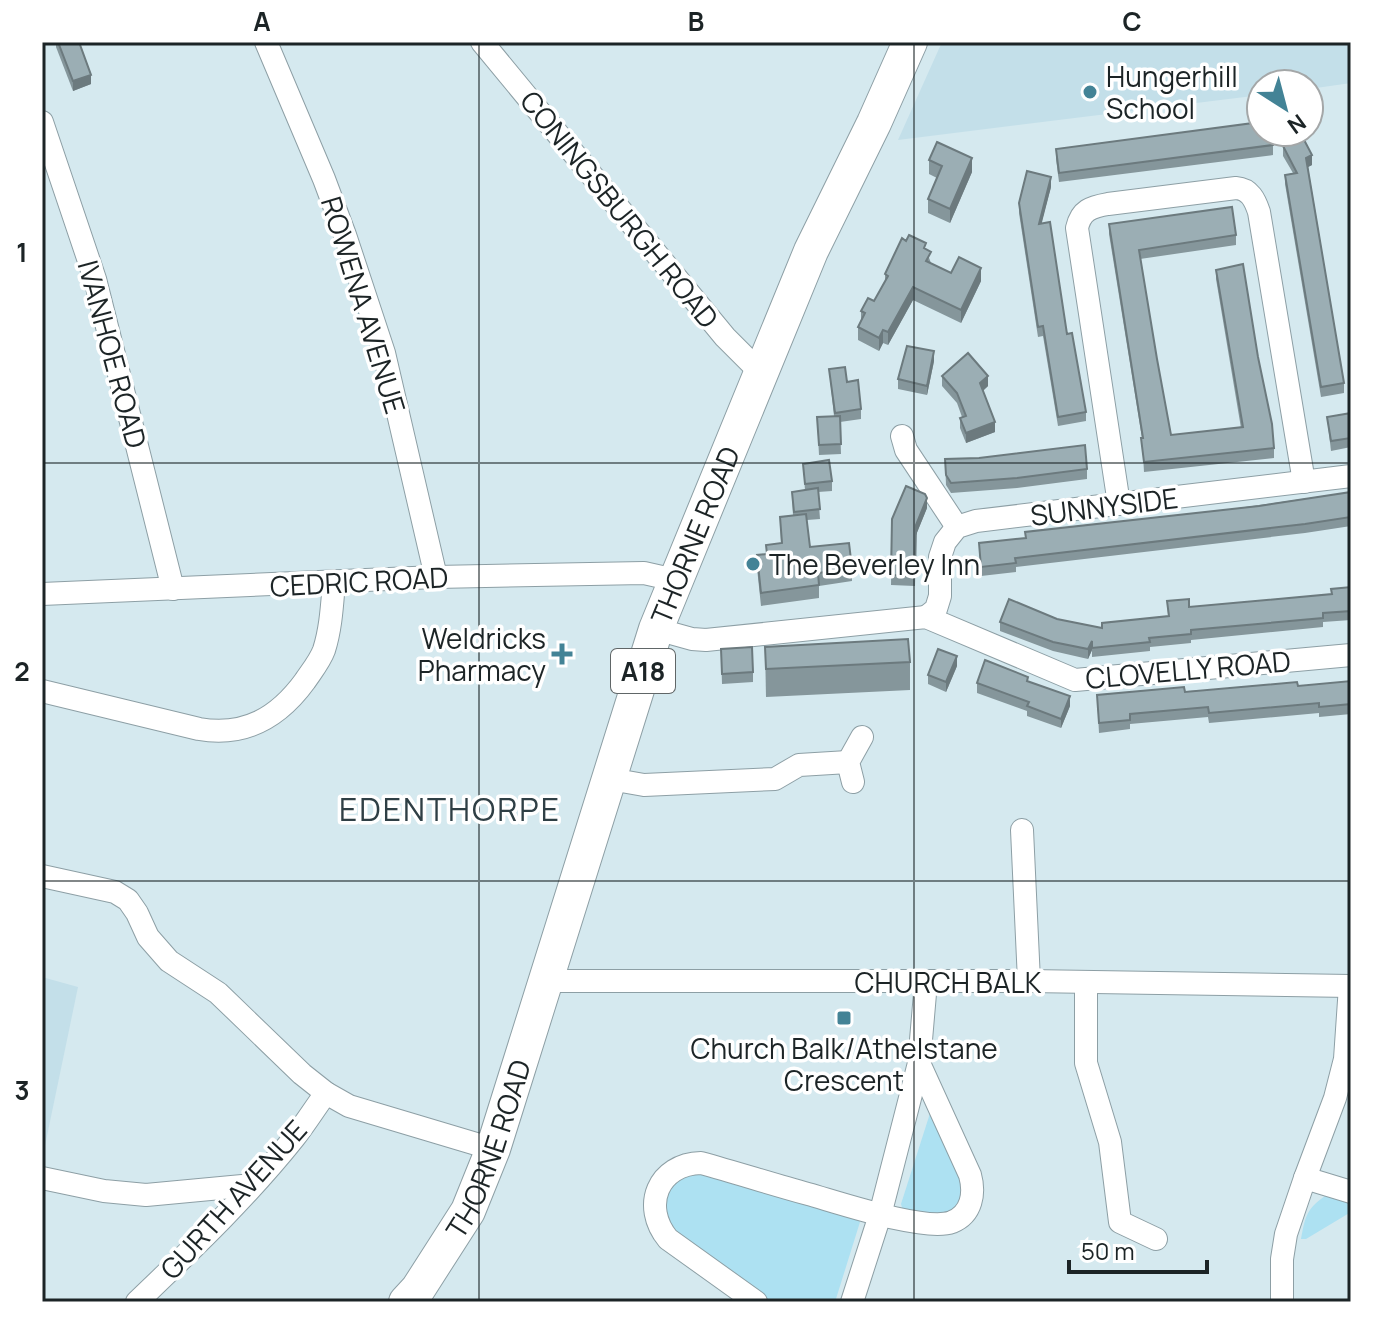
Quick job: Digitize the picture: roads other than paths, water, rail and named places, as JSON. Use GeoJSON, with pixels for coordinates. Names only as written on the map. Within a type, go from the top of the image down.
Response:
{"type":"FeatureCollection","features":[{"type":"Feature","properties":{"kind":"main road","name":"THORNE ROAD"},"geometry":{"type":"LineString","coordinates":[[406,1302],[418,1289],[468,1211],[493,1149],[656,629],[811,251],[910,42]]}},
{"type":"Feature","properties":{"kind":"street","name":"ROWENA AVENUE"},"geometry":{"type":"LineString","coordinates":[[266,42],[324,179],[384,353],[436,577]]}},
{"type":"Feature","properties":{"kind":"street","name":"CONINGSBURGH ROAD"},"geometry":{"type":"LineString","coordinates":[[482,42],[725,337],[752,364],[763,369]]}},
{"type":"Feature","properties":{"kind":"street","name":"IVANHOE ROAD"},"geometry":{"type":"LineString","coordinates":[[42,122],[95,279],[173,589]]}},
{"type":"Feature","properties":{"kind":"street"},"geometry":{"type":"LineString","coordinates":[[1119,504],[1078,220],[1082,213],[1097,206],[1236,188],[1242,188],[1253,197],[1259,212],[1304,482]]}},
{"type":"Feature","properties":{"kind":"street"},"geometry":{"type":"LineString","coordinates":[[902,436],[906,450],[957,527],[945,542],[940,557],[940,596],[936,609],[926,617]]}},
{"type":"Feature","properties":{"kind":"street","name":"SUNNYSIDE"},"geometry":{"type":"LineString","coordinates":[[957,527],[976,521],[1351,476]]}},
{"type":"Feature","properties":{"kind":"street","name":"CEDRIC ROAD"},"geometry":{"type":"LineString","coordinates":[[42,594],[436,577],[644,573],[675,580]]}},
{"type":"Feature","properties":{"kind":"street"},"geometry":{"type":"LineString","coordinates":[[42,691],[199,729],[234,730],[249,726],[282,708],[308,677],[323,652],[331,621],[334,582]]}},
{"type":"Feature","properties":{"kind":"street","name":"CLOVELLY ROAD"},"geometry":{"type":"LineString","coordinates":[[656,629],[706,640],[926,617],[1075,680],[1351,655]]}},
{"type":"Feature","properties":{"kind":"street"},"geometry":{"type":"LineString","coordinates":[[610,779],[644,785],[775,779],[799,765],[850,772],[862,737]]}},
{"type":"Feature","properties":{"kind":"street"},"geometry":{"type":"LineString","coordinates":[[1022,830],[1029,981]]}},
{"type":"Feature","properties":{"kind":"street"},"geometry":{"type":"LineString","coordinates":[[42,876],[115,892],[128,900],[148,937],[169,961],[218,993],[326,1093],[349,1106],[493,1149]]}},
{"type":"Feature","properties":{"kind":"street","name":"CHURCH BALK"},"geometry":{"type":"LineString","coordinates":[[546,981],[1029,981],[1350,986]]}},
{"type":"Feature","properties":{"kind":"street"},"geometry":{"type":"LineString","coordinates":[[852,1302],[880,1215],[919,1063],[926,982]]}},
{"type":"Feature","properties":{"kind":"street"},"geometry":{"type":"LineString","coordinates":[[1086,983],[1086,1063],[1110,1142],[1120,1222],[1156,1239]]}},
{"type":"Feature","properties":{"kind":"street"},"geometry":{"type":"LineString","coordinates":[[1282,1302],[1284,1247],[1305,1178],[1335,1098],[1345,1059],[1350,986]]}},
{"type":"Feature","properties":{"kind":"street"},"geometry":{"type":"LineString","coordinates":[[756,1302],[675,1245],[662,1232],[654,1203],[658,1187],[671,1172],[692,1163],[701,1163],[880,1215],[952,1222],[970,1206],[973,1187],[919,1063]]}},
{"type":"Feature","properties":{"kind":"street","name":"GURTH AVENUE"},"geometry":{"type":"LineString","coordinates":[[137,1302],[253,1185],[293,1139],[326,1093]]}},
{"type":"Feature","properties":{"kind":"street"},"geometry":{"type":"LineString","coordinates":[[42,1178],[104,1191],[146,1195],[253,1185]]}},
{"type":"Feature","properties":{"kind":"street"},"geometry":{"type":"LineString","coordinates":[[1305,1178],[1351,1192]]}},
{"type":"Feature","properties":{"kind":"street"},"geometry":{"type":"LineString","coordinates":[[198,1190],[218,1222]]}},
{"type":"Feature","properties":{"kind":"place","name":"Hungerhill School"},"geometry":{"type":"Point","coordinates":[1090,92]}},
{"type":"Feature","properties":{"kind":"place","name":"The Beverley Inn"},"geometry":{"type":"Point","coordinates":[753,564]}},
{"type":"Feature","properties":{"kind":"place","name":"Weldricks Pharmacy"},"geometry":{"type":"Point","coordinates":[562,654]}},
{"type":"Feature","properties":{"kind":"place","name":"Church Balk/Athelstane Crescent"},"geometry":{"type":"Point","coordinates":[844,1018]}},
{"type":"Feature","properties":{"kind":"district","name":"EDENTHORPE"},"geometry":{"type":"Point","coordinates":[450,809]}}]}
